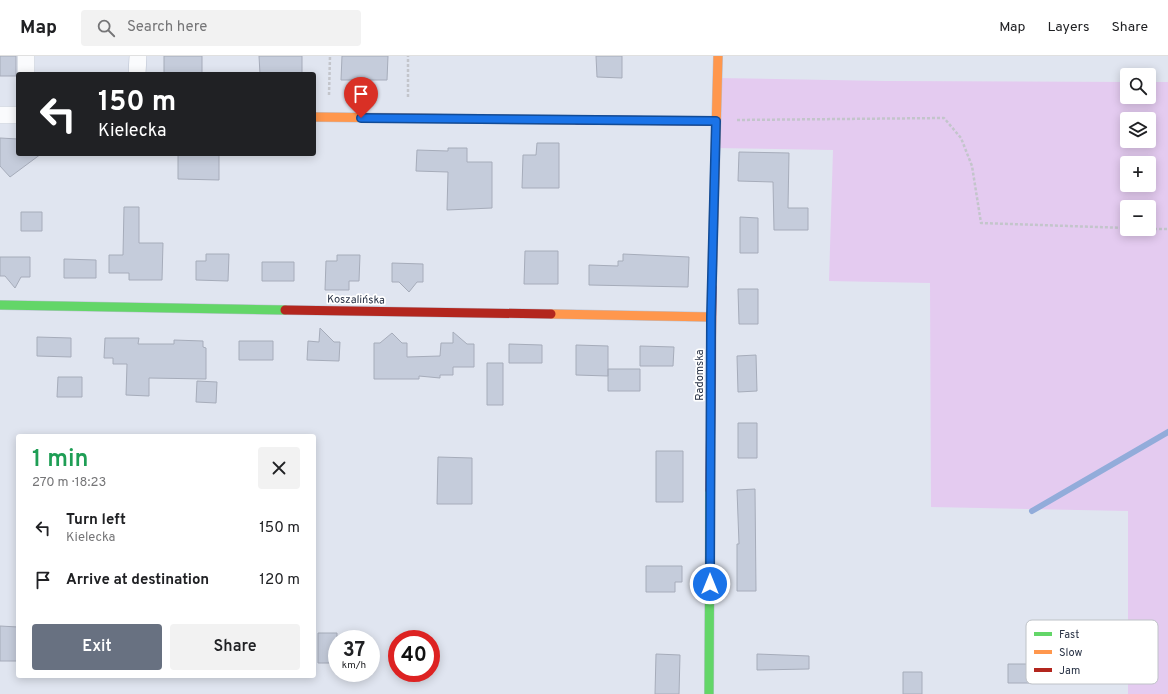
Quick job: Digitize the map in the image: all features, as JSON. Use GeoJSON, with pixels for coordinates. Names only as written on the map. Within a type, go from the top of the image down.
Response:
{"type":"FeatureCollection","features":[{"type":"Feature","properties":{"kind":"street"},"geometry":{"type":"LineString","coordinates":[[26,56],[26,72]]}},
{"type":"Feature","properties":{"kind":"street"},"geometry":{"type":"LineString","coordinates":[[137,72],[138,56]]}},
{"type":"Feature","properties":{"kind":"street","name":"Radomska"},"geometry":{"type":"LineString","coordinates":[[709,694],[711,317],[718,56]]}},
{"type":"Feature","properties":{"kind":"street"},"geometry":{"type":"LineString","coordinates":[[0,115],[16,115]]}},
{"type":"Feature","properties":{"kind":"street"},"geometry":{"type":"LineString","coordinates":[[316,117],[716,121]]}},
{"type":"Feature","properties":{"kind":"street","name":"Koszalińska"},"geometry":{"type":"LineString","coordinates":[[0,305],[711,317]]}},
{"type":"Feature","properties":{"kind":"path"},"geometry":{"type":"LineString","coordinates":[[329,117],[330,56]]}},
{"type":"Feature","properties":{"kind":"path"},"geometry":{"type":"LineString","coordinates":[[408,56],[408,118]]}},
{"type":"Feature","properties":{"kind":"path"},"geometry":{"type":"LineString","coordinates":[[716,121],[944,118],[961,138],[972,166],[981,223],[1120,228]]}},
{"type":"Feature","properties":{"kind":"path"},"geometry":{"type":"LineString","coordinates":[[1156,228],[1168,229]]}},
{"type":"Feature","properties":{"kind":"shaded area"},"geometry":{"type":"Polygon","coordinates":[[[718,78],[885,81],[1120,82],[1120,104],[1156,104],[1156,82],[1168,82],[1168,694],[1128,694],[1128,684],[1158,684],[1158,620],[1128,620],[1128,511],[931,507],[930,283],[829,281],[833,150],[715,148],[718,78]]]}},
{"type":"Feature","properties":{"kind":"building"},"geometry":{"type":"Polygon","coordinates":[[[0,56],[16,56],[16,76],[0,76],[0,56]]]}},
{"type":"Feature","properties":{"kind":"building"},"geometry":{"type":"Polygon","coordinates":[[[164,56],[202,56],[202,72],[164,72],[164,56]]]}},
{"type":"Feature","properties":{"kind":"building"},"geometry":{"type":"Polygon","coordinates":[[[259,56],[302,56],[302,72],[260,72],[259,56]]]}},
{"type":"Feature","properties":{"kind":"building"},"geometry":{"type":"Polygon","coordinates":[[[342,56],[388,56],[387,80],[341,80],[342,56]]]}},
{"type":"Feature","properties":{"kind":"building"},"geometry":{"type":"Polygon","coordinates":[[[596,56],[622,56],[622,78],[597,77],[596,56]]]}},
{"type":"Feature","properties":{"kind":"building"},"geometry":{"type":"Polygon","coordinates":[[[0,138],[16,139],[16,156],[38,156],[10,177],[0,166],[0,138]]]}},
{"type":"Feature","properties":{"kind":"building"},"geometry":{"type":"Polygon","coordinates":[[[537,143],[559,143],[559,188],[522,188],[523,155],[536,155],[537,143]]]}},
{"type":"Feature","properties":{"kind":"building"},"geometry":{"type":"Polygon","coordinates":[[[448,148],[467,148],[467,162],[492,162],[492,208],[447,210],[448,172],[416,171],[417,150],[448,151],[448,148]]]}},
{"type":"Feature","properties":{"kind":"building"},"geometry":{"type":"Polygon","coordinates":[[[739,152],[789,153],[788,208],[808,208],[808,230],[774,230],[773,182],[738,181],[739,152]]]}},
{"type":"Feature","properties":{"kind":"building"},"geometry":{"type":"Polygon","coordinates":[[[178,156],[219,156],[219,180],[178,179],[178,156]]]}},
{"type":"Feature","properties":{"kind":"building"},"geometry":{"type":"Polygon","coordinates":[[[124,207],[139,207],[139,243],[163,243],[162,280],[129,280],[129,273],[109,273],[109,255],[123,255],[124,207]]]}},
{"type":"Feature","properties":{"kind":"building"},"geometry":{"type":"Polygon","coordinates":[[[21,212],[42,212],[42,231],[21,231],[21,212]]]}},
{"type":"Feature","properties":{"kind":"building"},"geometry":{"type":"Polygon","coordinates":[[[740,217],[758,218],[758,253],[740,253],[740,217]]]}},
{"type":"Feature","properties":{"kind":"building"},"geometry":{"type":"Polygon","coordinates":[[[525,251],[558,251],[558,284],[524,284],[525,251]]]}},
{"type":"Feature","properties":{"kind":"building"},"geometry":{"type":"Polygon","coordinates":[[[206,254],[229,254],[228,281],[196,280],[196,261],[206,261],[206,254]]]}},
{"type":"Feature","properties":{"kind":"building"},"geometry":{"type":"Polygon","coordinates":[[[623,254],[689,257],[688,287],[589,285],[589,265],[618,266],[618,261],[623,261],[623,254]]]}},
{"type":"Feature","properties":{"kind":"building"},"geometry":{"type":"Polygon","coordinates":[[[337,255],[360,255],[359,281],[349,281],[349,290],[325,290],[326,261],[337,261],[337,255]]]}},
{"type":"Feature","properties":{"kind":"building"},"geometry":{"type":"Polygon","coordinates":[[[0,257],[30,257],[30,277],[21,277],[15,288],[5,276],[0,276],[0,257]]]}},
{"type":"Feature","properties":{"kind":"building"},"geometry":{"type":"Polygon","coordinates":[[[64,259],[96,260],[96,278],[64,278],[64,259]]]}},
{"type":"Feature","properties":{"kind":"building"},"geometry":{"type":"Polygon","coordinates":[[[262,262],[294,262],[294,281],[262,281],[262,262]]]}},
{"type":"Feature","properties":{"kind":"building"},"geometry":{"type":"Polygon","coordinates":[[[392,263],[423,264],[423,282],[417,282],[409,292],[399,282],[392,282],[392,263]]]}},
{"type":"Feature","properties":{"kind":"building"},"geometry":{"type":"Polygon","coordinates":[[[738,289],[758,289],[758,324],[739,324],[738,289]]]}},
{"type":"Feature","properties":{"kind":"building"},"geometry":{"type":"Polygon","coordinates":[[[320,328],[334,342],[340,342],[339,361],[307,360],[308,341],[319,342],[320,328]]]}},
{"type":"Feature","properties":{"kind":"building"},"geometry":{"type":"Polygon","coordinates":[[[453,332],[467,344],[474,344],[474,367],[453,367],[453,375],[440,375],[440,378],[419,376],[419,379],[374,379],[374,343],[380,343],[392,333],[402,343],[407,343],[407,357],[440,356],[441,343],[453,343],[453,332]]]}},
{"type":"Feature","properties":{"kind":"building"},"geometry":{"type":"Polygon","coordinates":[[[37,337],[71,338],[71,357],[37,356],[37,337]]]}},
{"type":"Feature","properties":{"kind":"building"},"geometry":{"type":"Polygon","coordinates":[[[105,338],[139,338],[138,344],[174,344],[174,340],[203,341],[203,347],[206,348],[206,379],[149,378],[149,396],[126,395],[127,364],[113,364],[113,358],[104,358],[105,338]]]}},
{"type":"Feature","properties":{"kind":"building"},"geometry":{"type":"Polygon","coordinates":[[[239,341],[273,341],[273,360],[239,360],[239,341]]]}},
{"type":"Feature","properties":{"kind":"building"},"geometry":{"type":"Polygon","coordinates":[[[509,344],[542,345],[542,363],[509,363],[509,344]]]}},
{"type":"Feature","properties":{"kind":"building"},"geometry":{"type":"Polygon","coordinates":[[[576,345],[608,346],[608,376],[576,375],[576,345]]]}},
{"type":"Feature","properties":{"kind":"building"},"geometry":{"type":"Polygon","coordinates":[[[640,346],[674,347],[673,366],[640,366],[640,346]]]}},
{"type":"Feature","properties":{"kind":"building"},"geometry":{"type":"Polygon","coordinates":[[[756,355],[757,391],[738,392],[737,356],[756,355]]]}},
{"type":"Feature","properties":{"kind":"building"},"geometry":{"type":"Polygon","coordinates":[[[487,363],[503,363],[503,405],[487,405],[487,363]]]}},
{"type":"Feature","properties":{"kind":"building"},"geometry":{"type":"Polygon","coordinates":[[[608,369],[640,369],[640,391],[608,391],[608,369]]]}},
{"type":"Feature","properties":{"kind":"building"},"geometry":{"type":"Polygon","coordinates":[[[58,377],[82,377],[82,397],[57,397],[58,377]]]}},
{"type":"Feature","properties":{"kind":"building"},"geometry":{"type":"Polygon","coordinates":[[[197,381],[217,382],[216,403],[196,402],[197,381]]]}},
{"type":"Feature","properties":{"kind":"building"},"geometry":{"type":"Polygon","coordinates":[[[738,423],[757,423],[757,458],[738,458],[738,423]]]}},
{"type":"Feature","properties":{"kind":"building"},"geometry":{"type":"Polygon","coordinates":[[[656,451],[683,451],[683,502],[656,502],[656,451]]]}},
{"type":"Feature","properties":{"kind":"building"},"geometry":{"type":"Polygon","coordinates":[[[438,457],[472,458],[472,504],[437,504],[438,457]]]}},
{"type":"Feature","properties":{"kind":"building"},"geometry":{"type":"Polygon","coordinates":[[[755,489],[756,591],[737,591],[737,544],[739,544],[737,490],[755,489]]]}},
{"type":"Feature","properties":{"kind":"building"},"geometry":{"type":"Polygon","coordinates":[[[646,566],[682,566],[682,582],[675,582],[675,592],[646,592],[646,566]]]}},
{"type":"Feature","properties":{"kind":"building"},"geometry":{"type":"Polygon","coordinates":[[[0,626],[16,627],[16,661],[0,661],[0,626]]]}},
{"type":"Feature","properties":{"kind":"building"},"geometry":{"type":"Polygon","coordinates":[[[318,633],[328,633],[328,663],[318,663],[318,633]]]}},
{"type":"Feature","properties":{"kind":"building"},"geometry":{"type":"Polygon","coordinates":[[[656,654],[680,655],[679,694],[655,694],[656,654]]]}},
{"type":"Feature","properties":{"kind":"building"},"geometry":{"type":"Polygon","coordinates":[[[757,654],[809,656],[809,669],[757,670],[757,654]]]}},
{"type":"Feature","properties":{"kind":"building"},"geometry":{"type":"Polygon","coordinates":[[[1008,664],[1026,664],[1026,683],[1008,683],[1008,664]]]}},
{"type":"Feature","properties":{"kind":"building"},"geometry":{"type":"Polygon","coordinates":[[[903,672],[922,672],[922,694],[903,694],[903,672]]]}},
{"type":"Feature","properties":{"kind":"waterway"},"geometry":{"type":"LineString","coordinates":[[1032,511],[1168,432]]}},
{"type":"Feature","properties":{"kind":"traffic: fast"},"geometry":{"type":"LineString","coordinates":[[0,305],[285,310]]}},
{"type":"Feature","properties":{"kind":"traffic: fast"},"geometry":{"type":"LineString","coordinates":[[709,694],[710,490]]}},
{"type":"Feature","properties":{"kind":"traffic: slow"},"geometry":{"type":"LineString","coordinates":[[712,287],[718,56]]}},
{"type":"Feature","properties":{"kind":"traffic: slow"},"geometry":{"type":"LineString","coordinates":[[316,117],[577,120]]}},
{"type":"Feature","properties":{"kind":"traffic: slow"},"geometry":{"type":"LineString","coordinates":[[551,314],[711,317]]}},
{"type":"Feature","properties":{"kind":"traffic: jam"},"geometry":{"type":"LineString","coordinates":[[577,120],[716,121]]}},
{"type":"Feature","properties":{"kind":"traffic: jam"},"geometry":{"type":"LineString","coordinates":[[710,490],[712,287]]}},
{"type":"Feature","properties":{"kind":"traffic: jam"},"geometry":{"type":"LineString","coordinates":[[285,310],[551,314]]}},
{"type":"Feature","properties":{"kind":"route"},"geometry":{"type":"LineString","coordinates":[[361,118],[716,121],[711,317],[710,584]]}}]}
